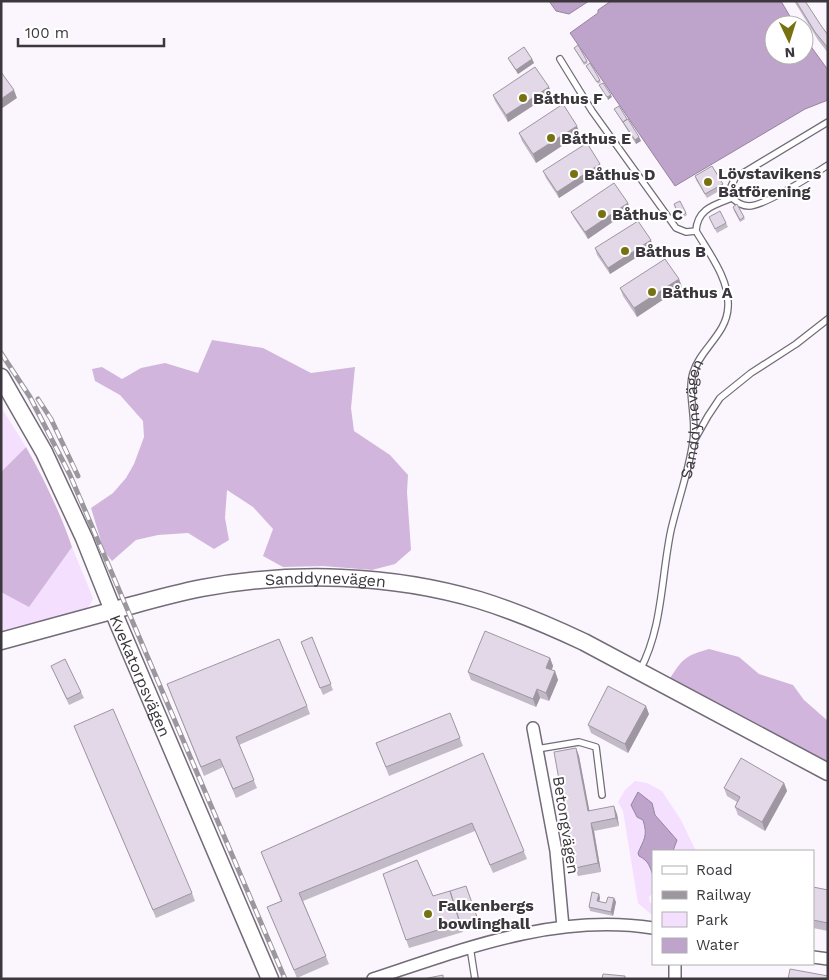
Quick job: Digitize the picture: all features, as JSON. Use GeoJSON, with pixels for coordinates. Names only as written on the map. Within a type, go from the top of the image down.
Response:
{"type":"FeatureCollection","features":[{"type":"Feature","properties":{"kind":"street","name":"Kvekatorpsvägen"},"geometry":{"type":"LineString","coordinates":[[1,377],[44,452],[84,538],[270,979]]}},
{"type":"Feature","properties":{"kind":"street","name":"Sanddynevägen"},"geometry":{"type":"LineString","coordinates":[[1,641],[200,588],[274,579],[328,578],[396,583],[471,598],[511,611],[584,642],[828,772]]}},
{"type":"Feature","properties":{"kind":"street","name":"Betongvägen"},"geometry":{"type":"LineString","coordinates":[[533,728],[556,851],[563,927]]}},
{"type":"Feature","properties":{"kind":"street"},"geometry":{"type":"LineString","coordinates":[[373,979],[470,947],[526,933],[563,927],[606,925],[652,928]]}},
{"type":"Feature","properties":{"kind":"street"},"geometry":{"type":"LineString","coordinates":[[814,957],[828,960]]}},
{"type":"Feature","properties":{"kind":"street"},"geometry":{"type":"LineString","coordinates":[[675,979],[676,965]]}},
{"type":"Feature","properties":{"kind":"lane"},"geometry":{"type":"LineString","coordinates":[[560,58],[592,112],[676,228],[686,232],[696,231],[696,223],[702,212],[732,198]]}},
{"type":"Feature","properties":{"kind":"lane"},"geometry":{"type":"LineString","coordinates":[[828,122],[734,178],[730,189],[732,198],[741,205],[752,206],[803,182],[828,165]]}},
{"type":"Feature","properties":{"kind":"lane","name":"Sanddynevägen"},"geometry":{"type":"LineString","coordinates":[[639,672],[651,646],[671,531],[693,441],[694,409],[691,383],[693,373],[701,357],[722,328],[728,308],[727,293],[723,280],[696,231]]}},
{"type":"Feature","properties":{"kind":"lane"},"geometry":{"type":"LineString","coordinates":[[693,441],[720,398],[750,374],[796,344],[828,318]]}},
{"type":"Feature","properties":{"kind":"lane"},"geometry":{"type":"LineString","coordinates":[[537,749],[579,742],[596,747],[602,795]]}},
{"type":"Feature","properties":{"kind":"lane"},"geometry":{"type":"LineString","coordinates":[[470,947],[475,979]]}},
{"type":"Feature","properties":{"kind":"green space"},"geometry":{"type":"Polygon","coordinates":[[[1,407],[26,447],[1,472],[1,407]]]}},
{"type":"Feature","properties":{"kind":"green space"},"geometry":{"type":"Polygon","coordinates":[[[72,547],[93,598],[90,605],[85,609],[1,632],[1,592],[29,606],[72,547]]]}},
{"type":"Feature","properties":{"kind":"green space"},"geometry":{"type":"Polygon","coordinates":[[[635,781],[647,783],[662,791],[681,820],[696,850],[673,850],[677,840],[655,815],[652,803],[638,792],[645,831],[639,856],[646,859],[652,874],[652,894],[649,897],[650,903],[652,903],[652,915],[638,903],[623,811],[618,802],[625,790],[635,781]]]}},
{"type":"Feature","properties":{"kind":"shaded area"},"geometry":{"type":"Polygon","coordinates":[[[212,340],[263,348],[311,373],[355,367],[351,408],[354,431],[390,455],[408,475],[407,492],[411,550],[395,564],[372,570],[323,566],[283,567],[263,556],[273,529],[253,507],[227,490],[225,518],[229,540],[214,549],[188,533],[158,535],[136,540],[112,561],[104,551],[91,508],[113,493],[126,478],[134,464],[144,437],[143,421],[120,395],[95,381],[92,369],[102,367],[122,379],[141,368],[165,363],[198,373],[212,340]]]}},
{"type":"Feature","properties":{"kind":"shaded area"},"geometry":{"type":"Polygon","coordinates":[[[26,447],[51,496],[72,547],[29,607],[1,592],[1,472],[26,447]]]}},
{"type":"Feature","properties":{"kind":"shaded area"},"geometry":{"type":"Polygon","coordinates":[[[709,649],[739,657],[759,674],[793,685],[804,700],[828,721],[828,765],[669,680],[685,659],[709,649]]]}},
{"type":"Feature","properties":{"kind":"water"},"geometry":{"type":"Polygon","coordinates":[[[549,1],[589,1],[569,14],[556,11],[549,1]]]}},
{"type":"Feature","properties":{"kind":"water"},"geometry":{"type":"Polygon","coordinates":[[[611,1],[781,1],[789,15],[764,15],[764,65],[814,65],[814,51],[828,70],[828,100],[805,109],[675,186],[570,33],[598,13],[598,10],[611,1]]]}},
{"type":"Feature","properties":{"kind":"water"},"geometry":{"type":"Polygon","coordinates":[[[638,792],[652,803],[655,815],[677,840],[673,850],[652,850],[652,873],[649,864],[638,853],[644,841],[644,825],[643,820],[637,817],[631,805],[638,792]]]}},
{"type":"Feature","properties":{"kind":"building"},"geometry":{"type":"Polygon","coordinates":[[[796,1],[805,1],[828,35],[828,48],[814,30],[814,15],[805,15],[796,1]]]}},
{"type":"Feature","properties":{"kind":"building"},"geometry":{"type":"Polygon","coordinates":[[[578,45],[587,61],[584,63],[574,48],[578,45]]]}},
{"type":"Feature","properties":{"kind":"building"},"geometry":{"type":"Polygon","coordinates":[[[524,47],[532,59],[516,70],[508,58],[524,47]]]}},
{"type":"Feature","properties":{"kind":"building"},"geometry":{"type":"Polygon","coordinates":[[[590,63],[600,80],[597,82],[586,66],[590,63]]]}},
{"type":"Feature","properties":{"kind":"building","name":"Båthus F"},"geometry":{"type":"Polygon","coordinates":[[[535,67],[549,87],[506,115],[493,95],[535,67]]]}},
{"type":"Feature","properties":{"kind":"building"},"geometry":{"type":"Polygon","coordinates":[[[1,72],[14,90],[1,99],[1,72]]]}},
{"type":"Feature","properties":{"kind":"building"},"geometry":{"type":"Polygon","coordinates":[[[603,83],[611,95],[607,97],[599,85],[603,83]]]}},
{"type":"Feature","properties":{"kind":"building","name":"Båthus E"},"geometry":{"type":"Polygon","coordinates":[[[563,104],[577,126],[533,154],[519,133],[563,104]]]}},
{"type":"Feature","properties":{"kind":"building"},"geometry":{"type":"Polygon","coordinates":[[[619,106],[627,119],[623,122],[614,109],[619,106]]]}},
{"type":"Feature","properties":{"kind":"building"},"geometry":{"type":"Polygon","coordinates":[[[628,119],[639,137],[635,140],[623,122],[628,119]]]}},
{"type":"Feature","properties":{"kind":"building","name":"Båthus D"},"geometry":{"type":"Polygon","coordinates":[[[587,143],[600,164],[557,192],[543,171],[587,143]]]}},
{"type":"Feature","properties":{"kind":"building"},"geometry":{"type":"Polygon","coordinates":[[[712,166],[723,184],[705,194],[695,176],[712,166]]]}},
{"type":"Feature","properties":{"kind":"building","name":"Båthus C"},"geometry":{"type":"Polygon","coordinates":[[[614,183],[628,203],[585,232],[571,212],[614,183]]]}},
{"type":"Feature","properties":{"kind":"building"},"geometry":{"type":"Polygon","coordinates":[[[680,201],[686,213],[680,217],[674,204],[680,201]]]}},
{"type":"Feature","properties":{"kind":"building"},"geometry":{"type":"Polygon","coordinates":[[[737,204],[744,217],[740,220],[733,207],[737,204]]]}},
{"type":"Feature","properties":{"kind":"building"},"geometry":{"type":"Polygon","coordinates":[[[720,211],[726,223],[715,229],[709,217],[720,211]]]}},
{"type":"Feature","properties":{"kind":"building","name":"Båthus B"},"geometry":{"type":"Polygon","coordinates":[[[638,221],[651,240],[608,268],[595,248],[638,221]]]}},
{"type":"Feature","properties":{"kind":"building","name":"Båthus A"},"geometry":{"type":"Polygon","coordinates":[[[665,259],[679,279],[634,308],[620,288],[665,259]]]}},
{"type":"Feature","properties":{"kind":"building"},"geometry":{"type":"Polygon","coordinates":[[[485,631],[550,658],[546,668],[555,671],[546,693],[537,689],[533,699],[468,672],[485,631]]]}},
{"type":"Feature","properties":{"kind":"building"},"geometry":{"type":"Polygon","coordinates":[[[312,637],[331,684],[320,688],[301,642],[312,637]]]}},
{"type":"Feature","properties":{"kind":"building"},"geometry":{"type":"Polygon","coordinates":[[[279,639],[307,706],[236,737],[254,780],[233,789],[220,759],[201,767],[167,684],[279,639]]]}},
{"type":"Feature","properties":{"kind":"building"},"geometry":{"type":"Polygon","coordinates":[[[65,659],[81,692],[67,699],[51,666],[65,659]]]}},
{"type":"Feature","properties":{"kind":"building"},"geometry":{"type":"Polygon","coordinates":[[[608,686],[646,706],[625,744],[588,725],[608,686]]]}},
{"type":"Feature","properties":{"kind":"building"},"geometry":{"type":"Polygon","coordinates":[[[113,709],[192,893],[153,910],[74,726],[113,709]]]}},
{"type":"Feature","properties":{"kind":"building"},"geometry":{"type":"Polygon","coordinates":[[[450,713],[460,738],[386,767],[376,743],[450,713]]]}},
{"type":"Feature","properties":{"kind":"building"},"geometry":{"type":"Polygon","coordinates":[[[576,748],[588,811],[614,806],[616,818],[591,823],[598,863],[575,868],[554,752],[576,748]]]}},
{"type":"Feature","properties":{"kind":"building"},"geometry":{"type":"Polygon","coordinates":[[[483,753],[524,851],[490,865],[472,823],[299,893],[326,956],[294,970],[267,907],[282,901],[261,852],[483,753]]]}},
{"type":"Feature","properties":{"kind":"building"},"geometry":{"type":"Polygon","coordinates":[[[741,758],[784,783],[762,822],[735,807],[740,797],[724,788],[741,758]]]}},
{"type":"Feature","properties":{"kind":"building","name":"Falkenbergs bowlinghall"},"geometry":{"type":"Polygon","coordinates":[[[417,860],[433,896],[450,891],[460,923],[406,940],[383,874],[417,860]]]}},
{"type":"Feature","properties":{"kind":"building"},"geometry":{"type":"Polygon","coordinates":[[[466,886],[477,917],[460,923],[450,891],[466,886]]]}},
{"type":"Feature","properties":{"kind":"building"},"geometry":{"type":"Polygon","coordinates":[[[814,887],[828,890],[828,923],[814,920],[814,887]]]}},
{"type":"Feature","properties":{"kind":"building"},"geometry":{"type":"Polygon","coordinates":[[[592,892],[599,894],[597,901],[606,903],[608,897],[614,898],[611,912],[589,907],[592,892]]]}},
{"type":"Feature","properties":{"kind":"building"},"geometry":{"type":"Polygon","coordinates":[[[790,969],[828,976],[828,979],[788,979],[790,969]]]}},
{"type":"Feature","properties":{"kind":"building"},"geometry":{"type":"Polygon","coordinates":[[[603,974],[625,976],[625,979],[602,979],[603,974]]]}},
{"type":"Feature","properties":{"kind":"building"},"geometry":{"type":"Polygon","coordinates":[[[443,975],[443,979],[423,979],[443,975]]]}},
{"type":"Feature","properties":{"kind":"railway"},"geometry":{"type":"LineString","coordinates":[[1,353],[30,397],[70,475],[285,979]]}},
{"type":"Feature","properties":{"kind":"railway"},"geometry":{"type":"LineString","coordinates":[[38,399],[51,419],[78,476]]}},
{"type":"Feature","properties":{"kind":"place","name":"Båthus F"},"geometry":{"type":"Point","coordinates":[523,98]}},
{"type":"Feature","properties":{"kind":"place","name":"Båthus E"},"geometry":{"type":"Point","coordinates":[551,138]}},
{"type":"Feature","properties":{"kind":"place","name":"Båthus D"},"geometry":{"type":"Point","coordinates":[574,174]}},
{"type":"Feature","properties":{"kind":"place","name":"Lövstavikens Båtförening"},"geometry":{"type":"Point","coordinates":[708,182]}},
{"type":"Feature","properties":{"kind":"place","name":"Båthus C"},"geometry":{"type":"Point","coordinates":[602,214]}},
{"type":"Feature","properties":{"kind":"place","name":"Båthus B"},"geometry":{"type":"Point","coordinates":[625,251]}},
{"type":"Feature","properties":{"kind":"place","name":"Båthus A"},"geometry":{"type":"Point","coordinates":[652,292]}},
{"type":"Feature","properties":{"kind":"place","name":"Falkenbergs bowlinghall"},"geometry":{"type":"Point","coordinates":[428,914]}}]}
